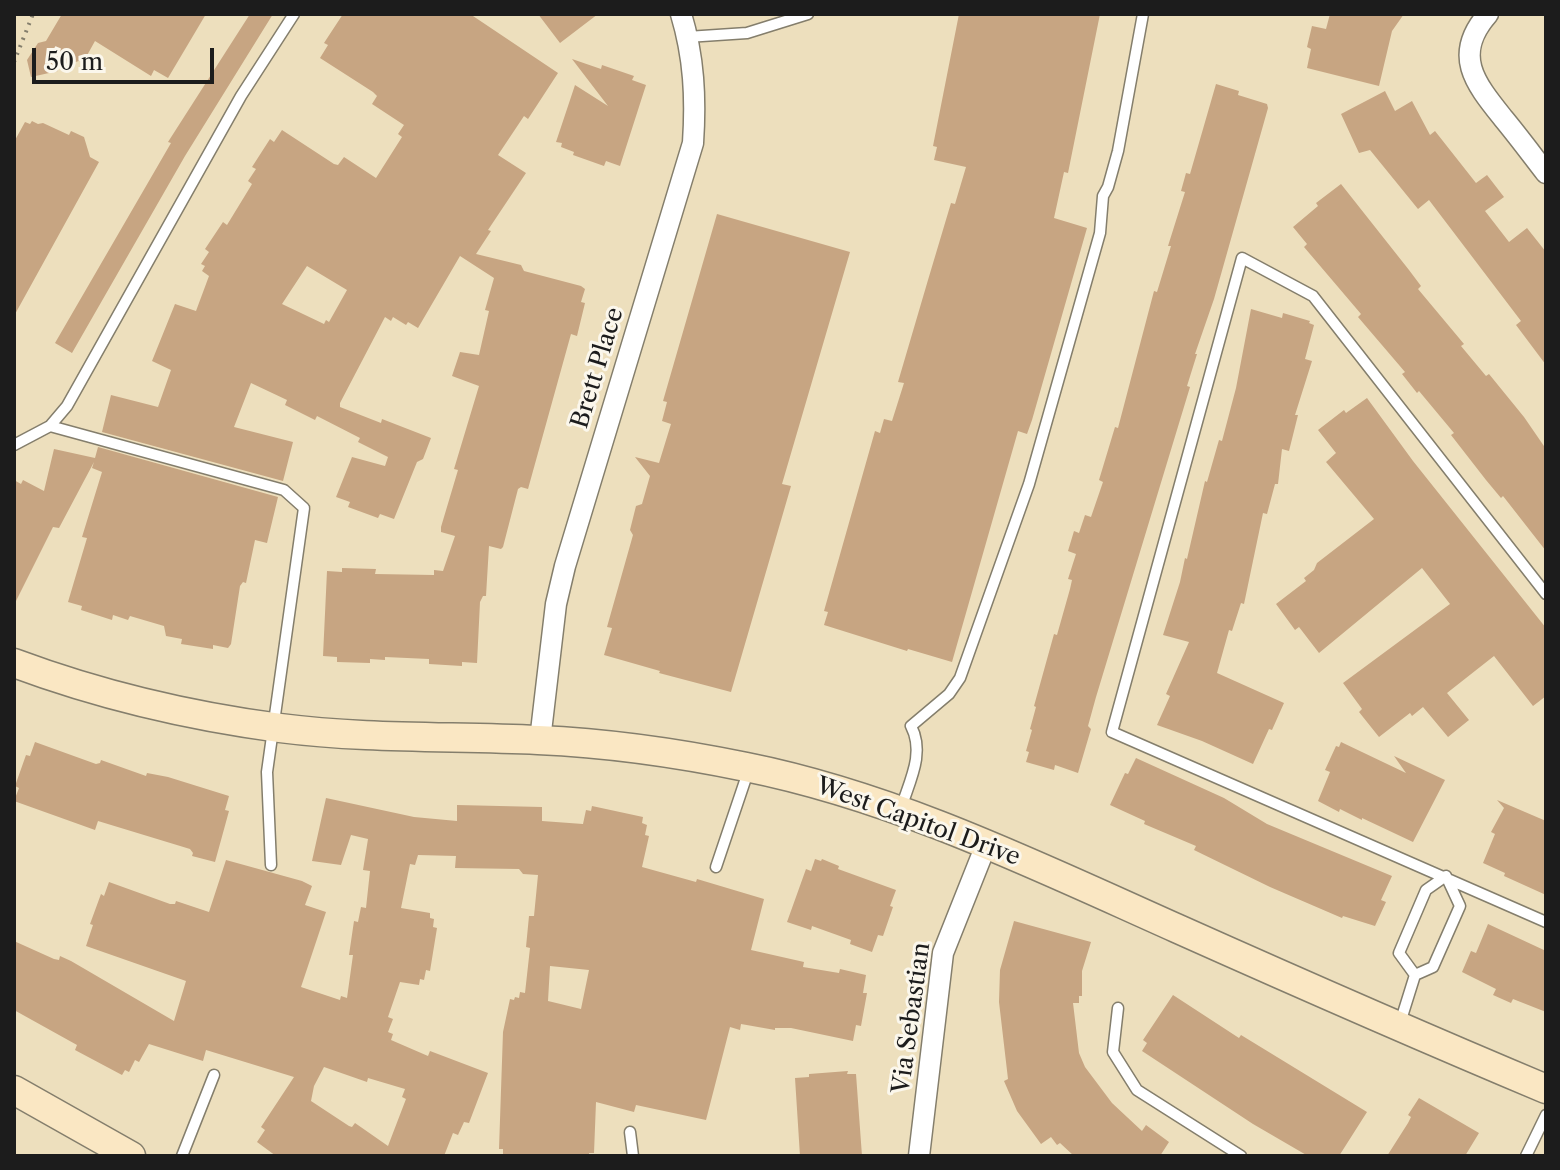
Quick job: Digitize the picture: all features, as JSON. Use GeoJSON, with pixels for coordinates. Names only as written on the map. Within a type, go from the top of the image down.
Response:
{"type":"FeatureCollection","features":[{"type":"Feature","properties":{"kind":"street","name":"Brett Place"},"geometry":{"type":"LineString","coordinates":[[540,740],[556,604],[565,566],[693,143],[696,99],[681,14]]}},
{"type":"Feature","properties":{"kind":"street"},"geometry":{"type":"LineString","coordinates":[[1488,14],[1474,34],[1469,60],[1471,73],[1546,173]]}},
{"type":"Feature","properties":{"kind":"street","name":"West Capitol Drive"},"geometry":{"type":"LineString","coordinates":[[14,663],[116,696],[272,727],[362,735],[540,740],[621,746],[749,767],[838,790],[1028,861],[1546,1089]]}},
{"type":"Feature","properties":{"kind":"street","name":"Via Sebastian"},"geometry":{"type":"LineString","coordinates":[[919,1156],[943,953],[986,845]]}},
{"type":"Feature","properties":{"kind":"street"},"geometry":{"type":"LineString","coordinates":[[14,1090],[131,1156]]}},
{"type":"Feature","properties":{"kind":"lane"},"geometry":{"type":"LineString","coordinates":[[14,445],[50,426],[67,406],[241,96],[294,14]]}},
{"type":"Feature","properties":{"kind":"lane"},"geometry":{"type":"LineString","coordinates":[[687,37],[747,33],[808,14]]}},
{"type":"Feature","properties":{"kind":"lane"},"geometry":{"type":"LineString","coordinates":[[900,811],[918,757],[918,739],[911,726],[949,694],[960,678],[1042,441],[1100,233],[1103,196],[1118,151],[1143,14]]}},
{"type":"Feature","properties":{"kind":"lane"},"geometry":{"type":"LineString","coordinates":[[1546,594],[1313,296],[1242,258],[1112,732],[1546,922]]}},
{"type":"Feature","properties":{"kind":"lane"},"geometry":{"type":"LineString","coordinates":[[50,426],[284,490],[304,508],[267,772],[271,865]]}},
{"type":"Feature","properties":{"kind":"lane"},"geometry":{"type":"LineString","coordinates":[[716,867],[749,767]]}},
{"type":"Feature","properties":{"kind":"lane"},"geometry":{"type":"LineString","coordinates":[[1415,975],[1399,953],[1426,890],[1446,876]]}},
{"type":"Feature","properties":{"kind":"lane"},"geometry":{"type":"LineString","coordinates":[[1400,1025],[1415,975],[1433,967],[1460,906],[1446,876]]}},
{"type":"Feature","properties":{"kind":"lane"},"geometry":{"type":"LineString","coordinates":[[1118,1008],[1113,1052],[1137,1090],[1241,1156]]}},
{"type":"Feature","properties":{"kind":"lane"},"geometry":{"type":"LineString","coordinates":[[182,1156],[214,1075]]}},
{"type":"Feature","properties":{"kind":"lane"},"geometry":{"type":"LineString","coordinates":[[1526,1156],[1546,1115]]}},
{"type":"Feature","properties":{"kind":"lane"},"geometry":{"type":"LineString","coordinates":[[630,1132],[633,1156]]}},
{"type":"Feature","properties":{"kind":"path"},"geometry":{"type":"LineString","coordinates":[[14,62],[33,14]]}},
{"type":"Feature","properties":{"kind":"building"},"geometry":{"type":"Polygon","coordinates":[[[62,14],[206,14],[168,78],[154,70],[151,76],[95,41],[85,59],[57,68],[58,71],[31,77],[27,60],[38,43],[46,41],[62,14]]]}},
{"type":"Feature","properties":{"kind":"building"},"geometry":{"type":"Polygon","coordinates":[[[250,14],[273,14],[185,156],[72,353],[55,343],[171,143],[168,142],[250,14]]]}},
{"type":"Feature","properties":{"kind":"building"},"geometry":{"type":"Polygon","coordinates":[[[343,14],[470,14],[558,73],[528,119],[524,116],[498,155],[526,173],[476,254],[521,265],[524,271],[581,286],[585,289],[581,302],[585,303],[577,336],[571,334],[528,489],[518,489],[503,547],[489,546],[486,596],[480,602],[477,663],[462,662],[462,666],[429,664],[429,659],[385,657],[385,660],[370,659],[370,663],[337,662],[337,657],[323,656],[327,571],[376,569],[375,574],[434,575],[434,570],[443,571],[455,536],[441,532],[441,527],[458,470],[454,469],[479,386],[452,376],[460,352],[479,355],[489,311],[485,310],[494,278],[460,256],[418,328],[393,317],[391,321],[385,317],[340,403],[340,407],[381,423],[382,419],[431,438],[423,459],[417,462],[394,519],[380,514],[378,518],[348,507],[350,502],[336,497],[352,457],[385,466],[388,457],[358,442],[360,438],[317,416],[315,420],[285,405],[287,400],[251,383],[234,427],[293,442],[283,481],[102,432],[111,395],[158,407],[171,370],[152,361],[175,304],[196,311],[209,276],[202,271],[205,266],[201,264],[209,252],[205,249],[223,222],[227,225],[252,184],[248,181],[256,169],[252,167],[270,139],[274,142],[282,130],[334,164],[338,165],[344,157],[376,178],[402,137],[398,134],[404,125],[372,104],[377,96],[373,92],[320,58],[328,45],[324,43],[343,14]],[[307,266],[282,304],[324,324],[326,320],[329,322],[347,290],[307,266]]]}},
{"type":"Feature","properties":{"kind":"building"},"geometry":{"type":"Polygon","coordinates":[[[538,14],[598,14],[560,43],[538,14]]]}},
{"type":"Feature","properties":{"kind":"building"},"geometry":{"type":"Polygon","coordinates":[[[959,14],[1100,14],[1068,173],[1064,172],[1054,218],[1087,228],[1032,420],[1027,434],[1018,431],[952,662],[824,625],[828,612],[824,611],[875,431],[880,433],[884,419],[892,421],[904,383],[898,382],[951,203],[955,204],[966,167],[934,160],[937,147],[933,146],[959,14]]]}},
{"type":"Feature","properties":{"kind":"building"},"geometry":{"type":"Polygon","coordinates":[[[1330,14],[1404,14],[1392,31],[1379,86],[1307,68],[1311,49],[1307,47],[1312,26],[1326,29],[1330,14]]]}},
{"type":"Feature","properties":{"kind":"building"},"geometry":{"type":"Polygon","coordinates":[[[572,59],[634,76],[632,80],[646,85],[620,166],[606,161],[604,166],[573,155],[574,152],[556,142],[575,85],[608,106],[572,59]]]}},
{"type":"Feature","properties":{"kind":"building"},"geometry":{"type":"Polygon","coordinates":[[[1216,84],[1239,91],[1238,95],[1267,104],[1268,108],[1214,299],[1195,354],[1187,386],[1190,387],[1096,697],[1088,726],[1091,729],[1078,773],[1055,765],[1054,770],[1026,762],[1029,752],[1026,751],[1034,706],[1072,580],[1068,579],[1076,554],[1068,551],[1074,531],[1079,533],[1085,515],[1091,517],[1103,482],[1099,480],[1115,427],[1118,428],[1154,291],[1157,292],[1171,246],[1168,246],[1185,192],[1181,191],[1186,173],[1190,174],[1216,84]]]}},
{"type":"Feature","properties":{"kind":"building"},"geometry":{"type":"Polygon","coordinates":[[[1385,91],[1395,111],[1412,101],[1430,135],[1435,131],[1476,183],[1487,175],[1504,197],[1485,211],[1509,242],[1527,228],[1546,252],[1546,365],[1516,325],[1521,321],[1429,200],[1418,209],[1370,150],[1359,153],[1341,114],[1385,91]]]}},
{"type":"Feature","properties":{"kind":"building"},"geometry":{"type":"Polygon","coordinates":[[[32,121],[69,135],[71,131],[84,137],[90,157],[99,162],[14,316],[14,142],[25,122],[30,124],[32,121]]]}},
{"type":"Feature","properties":{"kind":"building"},"geometry":{"type":"Polygon","coordinates":[[[1341,184],[1421,286],[1418,289],[1464,344],[1461,346],[1486,376],[1489,374],[1546,449],[1546,551],[1503,496],[1501,498],[1486,480],[1451,435],[1454,433],[1402,374],[1405,372],[1358,317],[1361,314],[1304,247],[1307,244],[1293,227],[1318,206],[1316,203],[1341,184]]]}},
{"type":"Feature","properties":{"kind":"building"},"geometry":{"type":"Polygon","coordinates":[[[717,214],[850,252],[782,484],[791,486],[731,692],[604,655],[612,628],[607,627],[633,535],[630,530],[636,506],[642,504],[650,476],[635,457],[659,463],[671,424],[662,421],[667,402],[663,401],[717,214]]]}},
{"type":"Feature","properties":{"kind":"building"},"geometry":{"type":"Polygon","coordinates":[[[1251,309],[1282,318],[1283,313],[1314,325],[1305,359],[1312,361],[1295,415],[1298,415],[1289,451],[1282,449],[1278,484],[1275,484],[1267,514],[1263,513],[1244,604],[1241,603],[1232,631],[1229,630],[1217,673],[1284,703],[1253,764],[1157,725],[1170,696],[1166,694],[1189,642],[1163,635],[1187,559],[1205,481],[1219,440],[1222,441],[1251,309]]]}},
{"type":"Feature","properties":{"kind":"building"},"geometry":{"type":"Polygon","coordinates":[[[1367,398],[1546,628],[1546,696],[1533,706],[1494,656],[1447,693],[1469,720],[1448,737],[1423,707],[1379,737],[1359,712],[1362,709],[1343,683],[1450,604],[1422,568],[1319,653],[1299,627],[1295,630],[1276,604],[1306,581],[1304,578],[1317,563],[1374,519],[1326,462],[1336,453],[1318,430],[1344,410],[1346,413],[1367,398]]]}},
{"type":"Feature","properties":{"kind":"building"},"geometry":{"type":"Polygon","coordinates":[[[98,447],[278,497],[267,543],[255,540],[246,583],[240,586],[228,648],[181,644],[182,639],[166,636],[164,626],[130,616],[128,620],[113,615],[112,620],[81,610],[82,606],[68,602],[87,538],[82,537],[102,472],[92,468],[94,462],[59,528],[53,527],[14,605],[14,480],[21,484],[23,480],[44,491],[54,449],[95,458],[98,447]]]}},
{"type":"Feature","properties":{"kind":"building"},"geometry":{"type":"Polygon","coordinates":[[[35,742],[96,764],[101,760],[146,776],[147,773],[168,777],[229,796],[225,810],[229,811],[215,862],[192,856],[190,849],[98,821],[95,830],[14,801],[19,788],[15,786],[26,755],[30,756],[35,742]]]}},
{"type":"Feature","properties":{"kind":"building"},"geometry":{"type":"Polygon","coordinates":[[[1341,742],[1406,773],[1394,756],[1445,780],[1413,842],[1318,801],[1330,772],[1325,770],[1341,742]]]}},
{"type":"Feature","properties":{"kind":"building"},"geometry":{"type":"Polygon","coordinates":[[[1136,758],[1224,798],[1267,824],[1392,876],[1381,900],[1386,902],[1375,926],[1342,918],[1270,887],[1194,850],[1196,846],[1144,824],[1145,821],[1110,805],[1136,758]]]}},
{"type":"Feature","properties":{"kind":"building"},"geometry":{"type":"Polygon","coordinates":[[[326,798],[414,817],[457,821],[457,805],[542,807],[542,821],[583,824],[586,810],[591,811],[592,806],[643,817],[642,823],[647,825],[645,835],[649,836],[642,867],[764,899],[751,950],[804,962],[803,967],[839,973],[840,969],[866,975],[863,993],[867,993],[861,1026],[856,1025],[853,1041],[791,1028],[775,1030],[741,1024],[740,1030],[730,1027],[706,1120],[636,1105],[634,1112],[596,1102],[594,1153],[589,1153],[589,1156],[503,1156],[503,1149],[499,1149],[503,1032],[510,999],[519,998],[520,992],[525,993],[530,948],[526,947],[529,916],[534,916],[538,875],[523,874],[519,869],[455,868],[456,856],[418,855],[415,865],[410,864],[401,908],[430,913],[430,918],[434,919],[433,927],[437,928],[430,971],[426,970],[424,980],[420,979],[419,985],[400,982],[388,1017],[393,1019],[388,1032],[393,1034],[391,1040],[428,1056],[430,1051],[488,1073],[469,1123],[464,1122],[458,1135],[453,1133],[444,1156],[276,1156],[257,1142],[265,1130],[261,1127],[294,1077],[206,1050],[203,1061],[149,1044],[139,1062],[135,1060],[129,1072],[125,1070],[122,1075],[75,1050],[77,1045],[14,1010],[14,941],[54,959],[59,960],[60,956],[71,961],[174,1021],[186,981],[86,946],[93,925],[90,924],[109,882],[170,904],[176,901],[209,912],[226,860],[312,886],[305,905],[326,912],[301,987],[340,1000],[341,996],[347,998],[354,921],[358,922],[361,907],[366,908],[370,871],[363,870],[368,839],[351,835],[341,865],[312,861],[326,798]],[[550,966],[548,1001],[581,1009],[589,970],[550,966]],[[324,1067],[314,1086],[311,1101],[349,1126],[355,1123],[388,1146],[406,1099],[402,1097],[405,1089],[368,1078],[367,1082],[324,1067]]]}},
{"type":"Feature","properties":{"kind":"building"},"geometry":{"type":"Polygon","coordinates":[[[1497,800],[1546,821],[1546,895],[1483,863],[1495,834],[1491,832],[1504,808],[1497,800]]]}},
{"type":"Feature","properties":{"kind":"building"},"geometry":{"type":"Polygon","coordinates":[[[815,859],[822,859],[839,866],[838,869],[896,890],[883,936],[878,935],[872,952],[850,944],[851,940],[812,926],[811,930],[787,922],[806,869],[811,871],[815,859]]]}},
{"type":"Feature","properties":{"kind":"building"},"geometry":{"type":"Polygon","coordinates":[[[1014,921],[1091,942],[1082,971],[1082,996],[1079,996],[1079,1003],[1073,1003],[1079,1053],[1085,1067],[1112,1103],[1142,1131],[1146,1125],[1169,1142],[1160,1156],[1074,1156],[1051,1137],[1041,1144],[1017,1111],[1004,1081],[1008,1079],[999,1002],[1000,970],[1014,921]]]}},
{"type":"Feature","properties":{"kind":"building"},"geometry":{"type":"Polygon","coordinates":[[[1488,924],[1546,951],[1546,1012],[1493,995],[1496,989],[1462,972],[1471,951],[1476,953],[1488,924]]]}},
{"type":"Feature","properties":{"kind":"building"},"geometry":{"type":"Polygon","coordinates":[[[1173,995],[1239,1038],[1241,1035],[1367,1112],[1339,1156],[1308,1156],[1142,1051],[1147,1043],[1143,1040],[1173,995]]]}},
{"type":"Feature","properties":{"kind":"building"},"geometry":{"type":"Polygon","coordinates":[[[848,1071],[847,1074],[856,1074],[862,1156],[800,1156],[795,1078],[848,1071]]]}},
{"type":"Feature","properties":{"kind":"building"},"geometry":{"type":"Polygon","coordinates":[[[1419,1098],[1479,1133],[1465,1156],[1387,1156],[1408,1123],[1411,1117],[1408,1115],[1419,1098]]]}}]}
